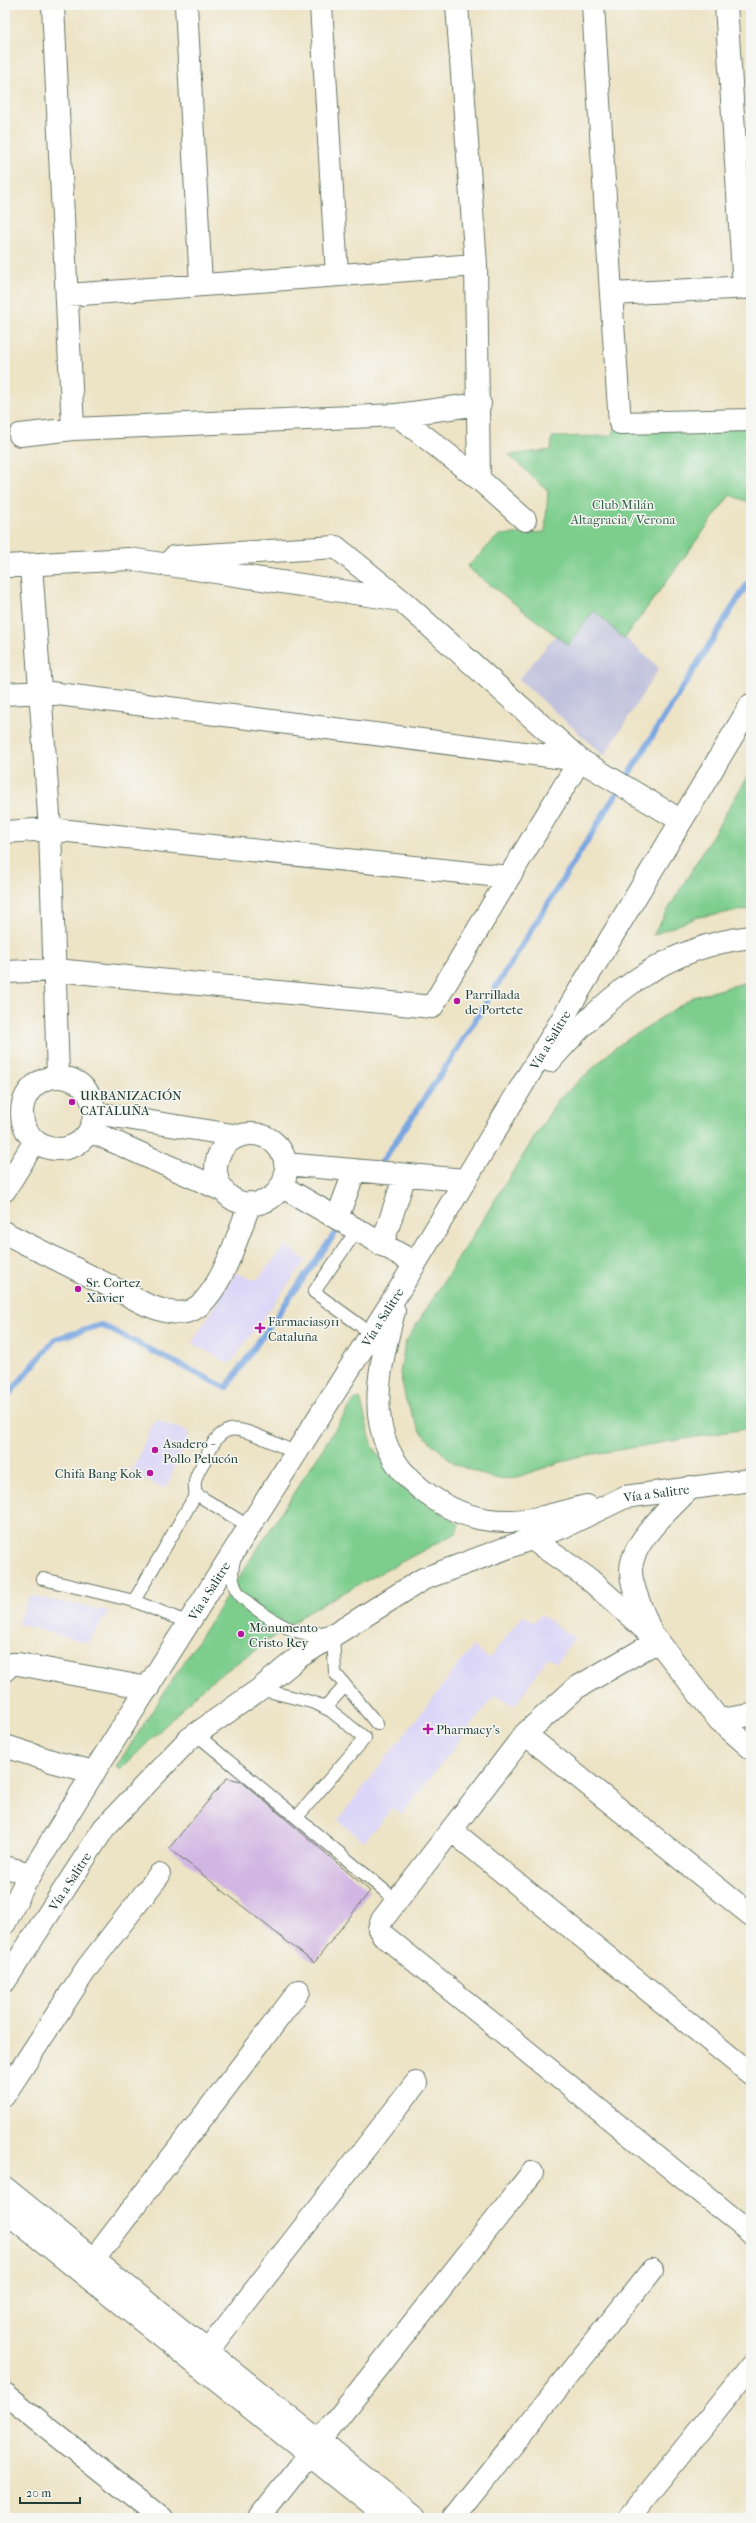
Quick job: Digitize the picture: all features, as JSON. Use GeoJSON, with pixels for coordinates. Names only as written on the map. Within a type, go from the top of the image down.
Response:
{"type":"FeatureCollection","features":[{"type":"Feature","properties":{"kind":"street"},"geometry":{"type":"LineString","coordinates":[[53,5],[74,429]]}},
{"type":"Feature","properties":{"kind":"street"},"geometry":{"type":"LineString","coordinates":[[186,5],[201,285]]}},
{"type":"Feature","properties":{"kind":"street"},"geometry":{"type":"LineString","coordinates":[[320,5],[337,275]]}},
{"type":"Feature","properties":{"kind":"street"},"geometry":{"type":"LineString","coordinates":[[457,5],[476,265],[480,404],[479,479]]}},
{"type":"Feature","properties":{"kind":"street"},"geometry":{"type":"LineString","coordinates":[[593,5],[620,423],[751,420]]}},
{"type":"Feature","properties":{"kind":"street"},"geometry":{"type":"LineString","coordinates":[[611,294],[747,287],[726,5]]}},
{"type":"Feature","properties":{"kind":"street"},"geometry":{"type":"LineString","coordinates":[[68,296],[476,265]]}},
{"type":"Feature","properties":{"kind":"street"},"geometry":{"type":"LineString","coordinates":[[20,436],[74,429],[398,415],[480,404]]}},
{"type":"Feature","properties":{"kind":"street"},"geometry":{"type":"LineString","coordinates":[[398,415],[479,479],[525,520]]}},
{"type":"Feature","properties":{"kind":"street"},"geometry":{"type":"LineString","coordinates":[[5,566],[336,547],[401,600],[580,760],[680,820]]}},
{"type":"Feature","properties":{"kind":"street"},"geometry":{"type":"LineString","coordinates":[[129,560],[401,600]]}},
{"type":"Feature","properties":{"kind":"street"},"geometry":{"type":"LineString","coordinates":[[32,565],[42,692],[50,829],[56,970],[58,1076]]}},
{"type":"Feature","properties":{"kind":"street"},"geometry":{"type":"LineString","coordinates":[[5,694],[42,692],[580,760]]}},
{"type":"Feature","properties":{"kind":"street","name":"Vía a Salitre"},"geometry":{"type":"LineString","coordinates":[[5,1923],[31,1874],[94,1772],[372,1334],[465,1180],[515,1101],[680,820],[751,705]]}},
{"type":"Feature","properties":{"kind":"street"},"geometry":{"type":"LineString","coordinates":[[5,972],[56,970],[432,1007],[580,760]]}},
{"type":"Feature","properties":{"kind":"street"},"geometry":{"type":"LineString","coordinates":[[5,832],[50,829],[510,877]]}},
{"type":"Feature","properties":{"kind":"street"},"geometry":{"type":"LineString","coordinates":[[515,1101],[586,1022],[641,976],[693,949],[751,937]]}},
{"type":"Feature","properties":{"kind":"street"},"geometry":{"type":"LineString","coordinates":[[58,1076],[70,1078],[88,1092],[93,1122],[80,1143],[65,1149],[49,1149],[35,1141],[26,1132],[22,1120],[22,1107],[26,1095],[34,1085],[45,1078],[58,1076]]}},
{"type":"Feature","properties":{"kind":"street"},"geometry":{"type":"LineString","coordinates":[[93,1122],[239,1136],[254,1134],[269,1139],[280,1150],[285,1164],[285,1175],[281,1186],[268,1199],[250,1204],[236,1200],[224,1191],[93,1122]]}},
{"type":"Feature","properties":{"kind":"street"},"geometry":{"type":"LineString","coordinates":[[224,1191],[217,1176],[217,1159],[225,1145],[239,1136]]}},
{"type":"Feature","properties":{"kind":"street"},"geometry":{"type":"LineString","coordinates":[[5,1190],[35,1141]]}},
{"type":"Feature","properties":{"kind":"street"},"geometry":{"type":"LineString","coordinates":[[285,1164],[465,1180]]}},
{"type":"Feature","properties":{"kind":"street"},"geometry":{"type":"LineString","coordinates":[[337,1218],[355,1170]]}},
{"type":"Feature","properties":{"kind":"street"},"geometry":{"type":"LineString","coordinates":[[382,1245],[405,1175]]}},
{"type":"Feature","properties":{"kind":"street"},"geometry":{"type":"LineString","coordinates":[[281,1186],[415,1263]]}},
{"type":"Feature","properties":{"kind":"street"},"geometry":{"type":"LineString","coordinates":[[5,1233],[145,1304],[168,1312],[188,1312],[203,1302],[217,1286],[250,1204]]}},
{"type":"Feature","properties":{"kind":"street"},"geometry":{"type":"LineString","coordinates":[[398,1292],[384,1350],[377,1407],[385,1444],[394,1462],[412,1482],[454,1510],[471,1517],[496,1521],[524,1520],[625,1497]]}},
{"type":"Feature","properties":{"kind":"street","name":"Vía a Salitre"},"geometry":{"type":"LineString","coordinates":[[5,1981],[104,1828],[151,1776],[196,1734],[260,1689],[299,1657],[423,1579],[532,1540],[625,1497],[751,1480]]}},
{"type":"Feature","properties":{"kind":"street"},"geometry":{"type":"LineString","coordinates":[[655,1638],[632,1578],[633,1560],[644,1538],[691,1487]]}},
{"type":"Feature","properties":{"kind":"street"},"geometry":{"type":"LineString","coordinates":[[532,1540],[588,1580],[655,1638],[720,1720],[751,1748]]}},
{"type":"Feature","properties":{"kind":"street"},"geometry":{"type":"LineString","coordinates":[[655,1638],[576,1688],[525,1734],[382,1920],[379,1930],[383,1936],[751,2233]]}},
{"type":"Feature","properties":{"kind":"street"},"geometry":{"type":"LineString","coordinates":[[5,1670],[11,1664],[18,1664],[148,1688]]}},
{"type":"Feature","properties":{"kind":"street"},"geometry":{"type":"LineString","coordinates":[[720,1720],[751,1715]]}},
{"type":"Feature","properties":{"kind":"street"},"geometry":{"type":"LineString","coordinates":[[525,1734],[751,1914]]}},
{"type":"Feature","properties":{"kind":"street"},"geometry":{"type":"LineString","coordinates":[[5,1746],[58,1764],[94,1772]]}},
{"type":"Feature","properties":{"kind":"street"},"geometry":{"type":"LineString","coordinates":[[451,1830],[751,2074]]}},
{"type":"Feature","properties":{"kind":"street"},"geometry":{"type":"LineString","coordinates":[[5,1867],[31,1874]]}},
{"type":"Feature","properties":{"kind":"street"},"geometry":{"type":"LineString","coordinates":[[5,2094],[87,1968],[159,1875]]}},
{"type":"Feature","properties":{"kind":"street"},"geometry":{"type":"LineString","coordinates":[[88,2267],[299,1991]]}},
{"type":"Feature","properties":{"kind":"street"},"geometry":{"type":"LineString","coordinates":[[203,2358],[416,2083]]}},
{"type":"Feature","properties":{"kind":"street"},"geometry":{"type":"LineString","coordinates":[[259,2518],[532,2173]]}},
{"type":"Feature","properties":{"kind":"street"},"geometry":{"type":"LineString","coordinates":[[5,2188],[88,2267]]}},
{"type":"Feature","properties":{"kind":"street"},"geometry":{"type":"LineString","coordinates":[[5,2210],[88,2267],[314,2447],[414,2518]]}},
{"type":"Feature","properties":{"kind":"street"},"geometry":{"type":"LineString","coordinates":[[454,2518],[652,2270]]}},
{"type":"Feature","properties":{"kind":"street"},"geometry":{"type":"LineString","coordinates":[[629,2518],[751,2366]]}},
{"type":"Feature","properties":{"kind":"street"},"geometry":{"type":"LineString","coordinates":[[5,2394],[161,2518]]}},
{"type":"Feature","properties":{"kind":"street"},"geometry":{"type":"LineString","coordinates":[[314,2447],[388,2518]]}},
{"type":"Feature","properties":{"kind":"lane"},"geometry":{"type":"LineString","coordinates":[[357,1230],[314,1292],[372,1334]]}},
{"type":"Feature","properties":{"kind":"lane"},"geometry":{"type":"LineString","coordinates":[[134,1601],[196,1494],[194,1485],[197,1475],[214,1442],[229,1430],[240,1430],[296,1453]]}},
{"type":"Feature","properties":{"kind":"lane"},"geometry":{"type":"LineString","coordinates":[[196,1494],[250,1527]]}},
{"type":"Feature","properties":{"kind":"lane"},"geometry":{"type":"LineString","coordinates":[[237,1547],[232,1576],[235,1588],[244,1600],[296,1631],[311,1633],[340,1630],[333,1664],[335,1673],[377,1724]]}},
{"type":"Feature","properties":{"kind":"lane"},"geometry":{"type":"LineString","coordinates":[[42,1580],[134,1601],[189,1623]]}},
{"type":"Feature","properties":{"kind":"lane"},"geometry":{"type":"LineString","coordinates":[[325,1708],[345,1686]]}},
{"type":"Feature","properties":{"kind":"lane"},"geometry":{"type":"LineString","coordinates":[[260,1689],[304,1699],[325,1708],[365,1738],[297,1817]]}},
{"type":"Feature","properties":{"kind":"lane"},"geometry":{"type":"LineString","coordinates":[[196,1734],[397,1901]]}},
{"type":"Feature","properties":{"kind":"shaded area"},"geometry":{"type":"Polygon","coordinates":[[[594,610],[659,668],[604,756],[519,679],[556,635],[568,644],[594,610]]]}},
{"type":"Feature","properties":{"kind":"shaded area"},"geometry":{"type":"Polygon","coordinates":[[[286,1245],[306,1260],[230,1364],[192,1343],[235,1273],[257,1280],[286,1245]]]}},
{"type":"Feature","properties":{"kind":"shaded area"},"geometry":{"type":"Polygon","coordinates":[[[155,1419],[190,1433],[166,1489],[131,1473],[155,1419]]]}},
{"type":"Feature","properties":{"kind":"shaded area"},"geometry":{"type":"Polygon","coordinates":[[[30,1596],[109,1611],[88,1643],[17,1624],[30,1596]]]}},
{"type":"Feature","properties":{"kind":"shaded area"},"geometry":{"type":"Polygon","coordinates":[[[523,1615],[534,1622],[541,1615],[574,1638],[557,1663],[548,1657],[514,1707],[496,1694],[402,1814],[392,1808],[364,1842],[338,1820],[473,1646],[489,1659],[523,1615]]]}},
{"type":"Feature","properties":{"kind":"green space","name":"Club Milán Altagracia / Verona"},"geometry":{"type":"Polygon","coordinates":[[[616,428],[751,428],[751,503],[730,495],[624,639],[594,610],[568,645],[467,567],[499,535],[545,532],[548,491],[509,455],[551,450],[552,437],[611,436],[616,428]]]}},
{"type":"Feature","properties":{"kind":"green space"},"geometry":{"type":"Polygon","coordinates":[[[751,771],[751,909],[698,917],[653,935],[751,771]]]}},
{"type":"Feature","properties":{"kind":"green space"},"geometry":{"type":"Polygon","coordinates":[[[751,981],[751,1428],[576,1457],[514,1478],[495,1479],[455,1464],[428,1440],[419,1429],[406,1401],[400,1373],[405,1343],[558,1100],[616,1047],[693,997],[751,981]]]}},
{"type":"Feature","properties":{"kind":"green space"},"geometry":{"type":"Polygon","coordinates":[[[360,1398],[372,1445],[396,1483],[459,1524],[456,1533],[309,1611],[205,1686],[120,1770],[116,1767],[354,1400],[360,1398]]]}},
{"type":"Feature","properties":{"kind":"building"},"geometry":{"type":"Polygon","coordinates":[[[227,1778],[241,1781],[370,1891],[314,1963],[169,1848],[227,1778]]]}},
{"type":"Feature","properties":{"kind":"waterway"},"geometry":{"type":"LineString","coordinates":[[378,1168],[451,1059],[751,578]]}},
{"type":"Feature","properties":{"kind":"waterway"},"geometry":{"type":"LineString","coordinates":[[5,1399],[55,1339],[101,1325],[226,1388],[341,1225]]}},
{"type":"Feature","properties":{"kind":"place","name":"Parrillada de Portete"},"geometry":{"type":"Point","coordinates":[457,1001]}},
{"type":"Feature","properties":{"kind":"place","name":"URBANIZACIÓN CATALUÑA"},"geometry":{"type":"Point","coordinates":[72,1102]}},
{"type":"Feature","properties":{"kind":"place","name":"Sr. Cortez Xavier"},"geometry":{"type":"Point","coordinates":[78,1289]}},
{"type":"Feature","properties":{"kind":"place","name":"Farmacias911 Cataluña"},"geometry":{"type":"Point","coordinates":[260,1328]}},
{"type":"Feature","properties":{"kind":"place","name":"Asadero - Pollo Pelucón"},"geometry":{"type":"Point","coordinates":[155,1450]}},
{"type":"Feature","properties":{"kind":"place","name":"Chifa Bang Kok"},"geometry":{"type":"Point","coordinates":[150,1473]}},
{"type":"Feature","properties":{"kind":"place","name":"Monumento Cristo Rey"},"geometry":{"type":"Point","coordinates":[241,1634]}},
{"type":"Feature","properties":{"kind":"place","name":"Pharmacy's"},"geometry":{"type":"Point","coordinates":[428,1729]}}]}
